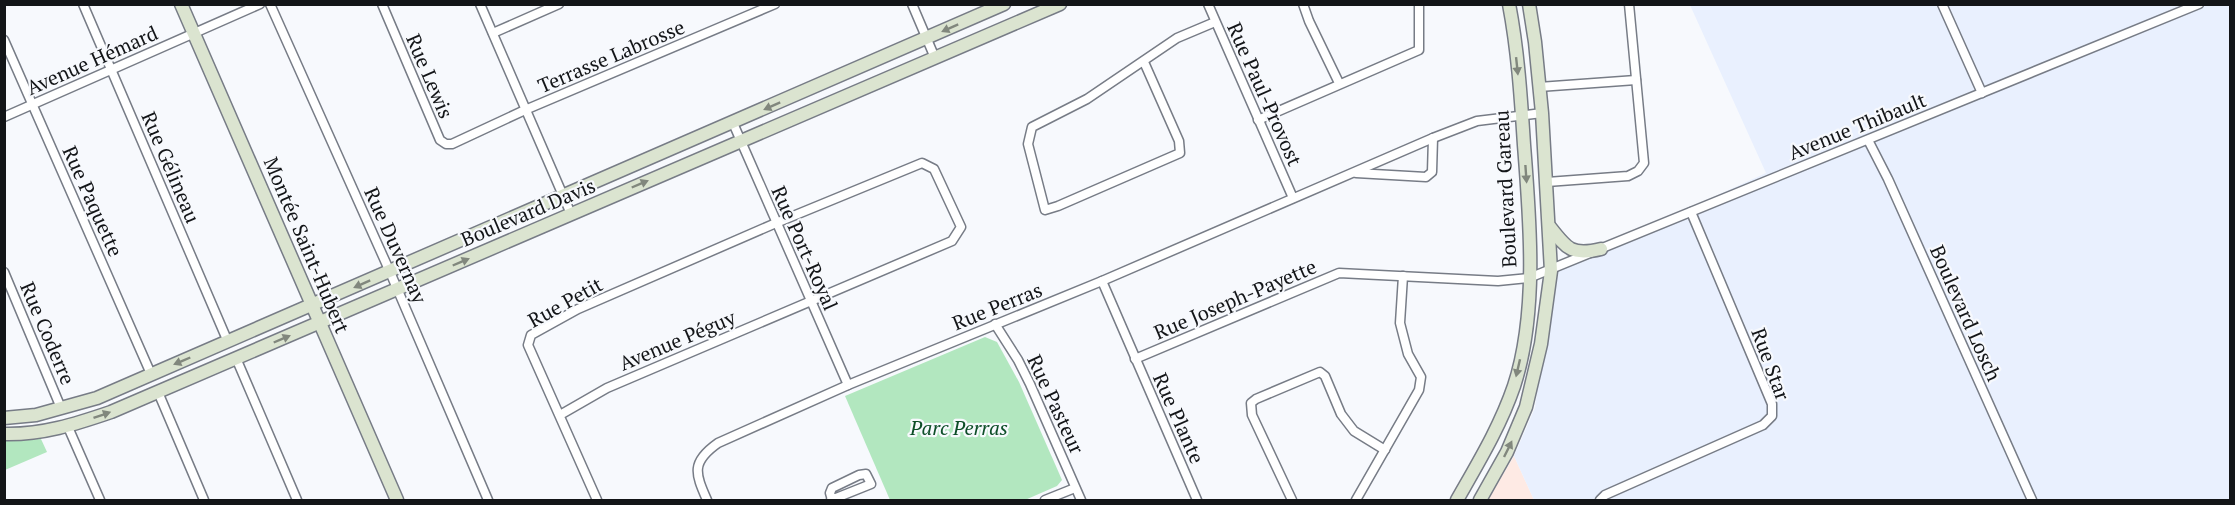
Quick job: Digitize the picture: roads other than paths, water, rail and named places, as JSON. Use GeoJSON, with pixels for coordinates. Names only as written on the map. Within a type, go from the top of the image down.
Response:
{"type":"FeatureCollection","features":[{"type":"Feature","properties":{"kind":"street","name":"Rue Gélineau"},"geometry":{"type":"LineString","coordinates":[[83,4],[228,342]]}},
{"type":"Feature","properties":{"kind":"street","name":"Montée Saint-Hubert"},"geometry":{"type":"LineString","coordinates":[[182,4],[397,501]]}},
{"type":"Feature","properties":{"kind":"street","name":"Avenue Hémard"},"geometry":{"type":"LineString","coordinates":[[4,117],[260,4]]}},
{"type":"Feature","properties":{"kind":"street","name":"Rue Duvernay"},"geometry":{"type":"LineString","coordinates":[[270,4],[390,272],[488,501]]}},
{"type":"Feature","properties":{"kind":"street","name":"Rue Lewis"},"geometry":{"type":"LineString","coordinates":[[382,4],[440,140],[446,144],[452,144],[525,110]]}},
{"type":"Feature","properties":{"kind":"street"},"geometry":{"type":"LineString","coordinates":[[480,4],[571,214]]}},
{"type":"Feature","properties":{"kind":"street"},"geometry":{"type":"LineString","coordinates":[[493,33],[560,4]]}},
{"type":"Feature","properties":{"kind":"street","name":"Terrasse Labrosse"},"geometry":{"type":"LineString","coordinates":[[525,110],[775,4]]}},
{"type":"Feature","properties":{"kind":"street"},"geometry":{"type":"LineString","coordinates":[[912,4],[935,58]]}},
{"type":"Feature","properties":{"kind":"street","name":"Boulevard Davis"},"geometry":{"type":"LineString","coordinates":[[4,418],[36,415],[97,398],[1004,4]]}},
{"type":"Feature","properties":{"kind":"street","name":"Boulevard Davis"},"geometry":{"type":"LineString","coordinates":[[4,434],[33,433],[68,427],[111,412],[1060,4]]}},
{"type":"Feature","properties":{"kind":"street","name":"Rue Paul-Provost"},"geometry":{"type":"LineString","coordinates":[[1208,4],[1293,198]]}},
{"type":"Feature","properties":{"kind":"street"},"geometry":{"type":"LineString","coordinates":[[1303,4],[1339,83]]}},
{"type":"Feature","properties":{"kind":"street"},"geometry":{"type":"LineString","coordinates":[[1258,120],[1419,50],[1419,4]]}},
{"type":"Feature","properties":{"kind":"street","name":"Boulevard Gareau"},"geometry":{"type":"LineString","coordinates":[[1457,501],[1490,441],[1514,384],[1526,333],[1530,230],[1522,115],[1509,4]]}},
{"type":"Feature","properties":{"kind":"street","name":"Boulevard Gareau"},"geometry":{"type":"LineString","coordinates":[[1479,501],[1507,452],[1526,407],[1541,344],[1551,271],[1542,113],[1536,42],[1529,4]]}},
{"type":"Feature","properties":{"kind":"street"},"geometry":{"type":"LineString","coordinates":[[1547,183],[1628,176],[1638,171],[1644,163],[1629,4]]}},
{"type":"Feature","properties":{"kind":"street"},"geometry":{"type":"LineString","coordinates":[[1942,4],[1982,93]]}},
{"type":"Feature","properties":{"kind":"street","name":"Avenue Thibault"},"geometry":{"type":"LineString","coordinates":[[1529,278],[1551,271],[2199,4]]}},
{"type":"Feature","properties":{"kind":"street"},"geometry":{"type":"LineString","coordinates":[[1144,62],[1179,141],[1180,153],[1045,210],[1028,144],[1032,127],[1087,99],[1178,38],[1215,22]]}},
{"type":"Feature","properties":{"kind":"street","name":"Rue Paquette"},"geometry":{"type":"LineString","coordinates":[[4,40],[152,374]]}},
{"type":"Feature","properties":{"kind":"street"},"geometry":{"type":"LineString","coordinates":[[1539,87],[1636,80]]}},
{"type":"Feature","properties":{"kind":"street","name":"Rue Perras"},"geometry":{"type":"LineString","coordinates":[[707,501],[696,475],[699,462],[706,451],[718,443],[849,385],[1102,281],[1433,138],[1477,121],[1542,113]]}},
{"type":"Feature","properties":{"kind":"street","name":"Rue Port-Royal"},"geometry":{"type":"LineString","coordinates":[[733,123],[810,302],[849,385]]}},
{"type":"Feature","properties":{"kind":"street","name":"Rue Perras"},"geometry":{"type":"LineString","coordinates":[[1352,173],[1426,177],[1432,172],[1433,138]]}},
{"type":"Feature","properties":{"kind":"street","name":"Boulevard Losch"},"geometry":{"type":"LineString","coordinates":[[1868,140],[2032,501]]}},
{"type":"Feature","properties":{"kind":"street","name":"Rue Petit"},"geometry":{"type":"LineString","coordinates":[[597,501],[528,345],[531,335],[578,309],[776,223],[922,164],[934,169],[961,226],[952,242],[810,302]]}},
{"type":"Feature","properties":{"kind":"street","name":"Rue Star"},"geometry":{"type":"LineString","coordinates":[[1600,501],[1605,495],[1764,425],[1772,416],[1772,404],[1691,212]]}},
{"type":"Feature","properties":{"kind":"street"},"geometry":{"type":"LineString","coordinates":[[1550,227],[1563,244],[1576,252],[1583,253],[1600,249]]}},
{"type":"Feature","properties":{"kind":"street","name":"Rue Coderre"},"geometry":{"type":"LineString","coordinates":[[4,272],[61,408]]}},
{"type":"Feature","properties":{"kind":"street","name":"Rue Joseph-Payette"},"geometry":{"type":"LineString","coordinates":[[1135,359],[1339,273],[1498,281],[1529,278]]}},
{"type":"Feature","properties":{"kind":"street"},"geometry":{"type":"LineString","coordinates":[[1356,501],[1419,390],[1421,377],[1408,354],[1400,323],[1403,276]]}},
{"type":"Feature","properties":{"kind":"street","name":"Rue Plante"},"geometry":{"type":"LineString","coordinates":[[1102,281],[1197,501]]}},
{"type":"Feature","properties":{"kind":"street","name":"Avenue Péguy"},"geometry":{"type":"LineString","coordinates":[[560,415],[607,388],[810,302]]}},
{"type":"Feature","properties":{"kind":"street","name":"Rue Pasteur"},"geometry":{"type":"LineString","coordinates":[[996,324],[1030,384],[1081,501]]}},
{"type":"Feature","properties":{"kind":"street"},"geometry":{"type":"LineString","coordinates":[[248,333],[256,350]]}},
{"type":"Feature","properties":{"kind":"street"},"geometry":{"type":"LineString","coordinates":[[236,358],[297,501]]}},
{"type":"Feature","properties":{"kind":"street"},"geometry":{"type":"LineString","coordinates":[[1292,501],[1252,416],[1251,403],[1256,399],[1320,372],[1325,376],[1341,414],[1354,431],[1385,450]]}},
{"type":"Feature","properties":{"kind":"street"},"geometry":{"type":"LineString","coordinates":[[158,392],[204,501]]}},
{"type":"Feature","properties":{"kind":"street"},"geometry":{"type":"LineString","coordinates":[[68,427],[100,501]]}},
{"type":"Feature","properties":{"kind":"street"},"geometry":{"type":"LineString","coordinates":[[1045,501],[1076,488]]}},
{"type":"Feature","properties":{"kind":"park label","name":"Parc Perras"},"geometry":{"type":"Point","coordinates":[959,427]}}]}
